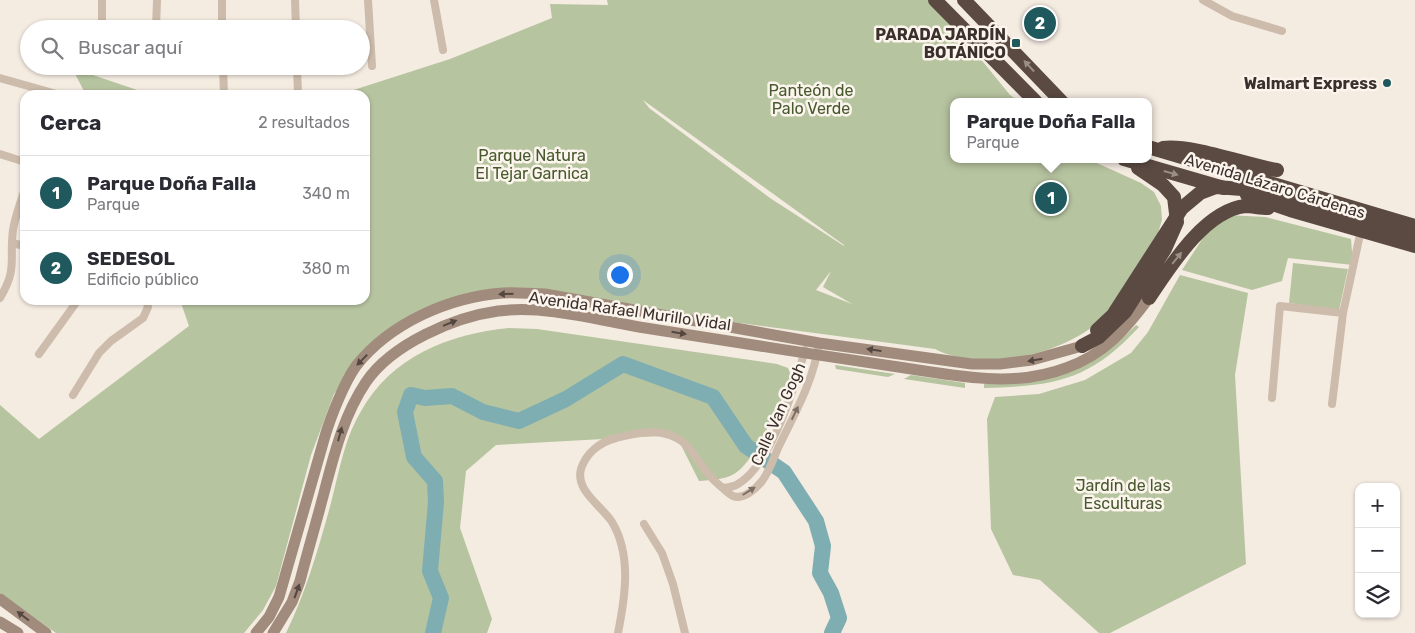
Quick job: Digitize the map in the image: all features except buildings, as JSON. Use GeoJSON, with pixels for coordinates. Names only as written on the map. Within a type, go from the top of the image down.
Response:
{"type":"FeatureCollection","features":[{"type":"Feature","properties":{"kind":"highway"},"geometry":{"type":"LineString","coordinates":[[935,0],[1032,98]]}},
{"type":"Feature","properties":{"kind":"highway"},"geometry":{"type":"LineString","coordinates":[[964,0],[1058,98]]}},
{"type":"Feature","properties":{"kind":"highway"},"geometry":{"type":"LineString","coordinates":[[1152,148],[1183,148],[1250,166],[1277,170]]}},
{"type":"Feature","properties":{"kind":"highway","name":"Avenida Lázaro Cárdenas"},"geometry":{"type":"LineString","coordinates":[[1152,148],[1415,226]]}},
{"type":"Feature","properties":{"kind":"highway"},"geometry":{"type":"LineString","coordinates":[[1082,346],[1099,337],[1125,312],[1165,249],[1177,222],[1174,196],[1148,174],[1130,163]]}},
{"type":"Feature","properties":{"kind":"highway","name":"Avenida Lázaro Cárdenas"},"geometry":{"type":"LineString","coordinates":[[1137,163],[1415,246]]}},
{"type":"Feature","properties":{"kind":"highway"},"geometry":{"type":"LineString","coordinates":[[1082,346],[1113,315],[1182,208],[1200,193],[1216,187],[1242,189],[1284,199],[1415,238]]}},
{"type":"Feature","properties":{"kind":"highway"},"geometry":{"type":"LineString","coordinates":[[1149,298],[1175,261],[1212,221],[1233,209],[1245,206],[1290,210]]}},
{"type":"Feature","properties":{"kind":"main road","name":"Avenida Rafael Murillo Vidal"},"geometry":{"type":"LineString","coordinates":[[256,633],[269,617],[279,597],[332,413],[355,367],[374,348],[408,323],[430,311],[465,299],[503,293],[536,294],[807,340],[951,362],[984,364],[1032,360],[1082,346]]}},
{"type":"Feature","properties":{"kind":"main road","name":"Avenida Rafael Murillo Vidal"},"geometry":{"type":"LineString","coordinates":[[273,633],[292,602],[298,588],[342,426],[368,379],[406,345],[433,330],[462,318],[500,311],[547,312],[804,353],[969,377],[1000,379],[1028,377],[1065,369],[1094,356],[1125,331],[1149,298]]}},
{"type":"Feature","properties":{"kind":"main road"},"geometry":{"type":"LineString","coordinates":[[0,599],[46,633]]}},
{"type":"Feature","properties":{"kind":"main road"},"geometry":{"type":"LineString","coordinates":[[0,622],[18,633]]}},
{"type":"Feature","properties":{"kind":"street"},"geometry":{"type":"LineString","coordinates":[[102,0],[102,20]]}},
{"type":"Feature","properties":{"kind":"street"},"geometry":{"type":"LineString","coordinates":[[156,20],[157,0]]}},
{"type":"Feature","properties":{"kind":"street"},"geometry":{"type":"LineString","coordinates":[[222,0],[222,20]]}},
{"type":"Feature","properties":{"kind":"street"},"geometry":{"type":"LineString","coordinates":[[295,0],[296,20]]}},
{"type":"Feature","properties":{"kind":"street"},"geometry":{"type":"LineString","coordinates":[[368,0],[369,20]]}},
{"type":"Feature","properties":{"kind":"street"},"geometry":{"type":"LineString","coordinates":[[434,0],[442,50]]}},
{"type":"Feature","properties":{"kind":"street"},"geometry":{"type":"LineString","coordinates":[[1203,0],[1232,16],[1282,31]]}},
{"type":"Feature","properties":{"kind":"street"},"geometry":{"type":"LineString","coordinates":[[370,33],[372,66]]}},
{"type":"Feature","properties":{"kind":"street"},"geometry":{"type":"LineString","coordinates":[[223,75],[224,90]]}},
{"type":"Feature","properties":{"kind":"street"},"geometry":{"type":"LineString","coordinates":[[297,75],[298,90]]}},
{"type":"Feature","properties":{"kind":"street"},"geometry":{"type":"LineString","coordinates":[[0,78],[42,90]]}},
{"type":"Feature","properties":{"kind":"street"},"geometry":{"type":"LineString","coordinates":[[0,154],[20,160]]}},
{"type":"Feature","properties":{"kind":"street"},"geometry":{"type":"LineString","coordinates":[[0,298],[8,285],[13,269],[13,229],[20,205]]}},
{"type":"Feature","properties":{"kind":"street"},"geometry":{"type":"LineString","coordinates":[[1332,404],[1343,313],[1361,230]]}},
{"type":"Feature","properties":{"kind":"street"},"geometry":{"type":"LineString","coordinates":[[12,243],[20,245]]}},
{"type":"Feature","properties":{"kind":"street"},"geometry":{"type":"LineString","coordinates":[[39,354],[74,305]]}},
{"type":"Feature","properties":{"kind":"street"},"geometry":{"type":"LineString","coordinates":[[73,395],[99,353],[143,318],[147,305]]}},
{"type":"Feature","properties":{"kind":"street"},"geometry":{"type":"LineString","coordinates":[[1272,398],[1280,306],[1343,313]]}},
{"type":"Feature","properties":{"kind":"street","name":"Calle Van Gogh"},"geometry":{"type":"LineString","coordinates":[[723,488],[737,485],[758,466],[766,453],[793,391],[807,340]]}},
{"type":"Feature","properties":{"kind":"street","name":"Calle Van Gogh"},"geometry":{"type":"LineString","coordinates":[[723,488],[733,496],[744,496],[756,487],[769,469],[813,374],[820,342]]}},
{"type":"Feature","properties":{"kind":"street"},"geometry":{"type":"LineString","coordinates":[[793,391],[803,395]]}},
{"type":"Feature","properties":{"kind":"street"},"geometry":{"type":"LineString","coordinates":[[618,633],[625,596],[625,563],[612,522],[583,488],[580,471],[587,456],[612,439],[635,432],[657,432],[674,436],[688,447],[711,478],[723,488]]}},
{"type":"Feature","properties":{"kind":"street"},"geometry":{"type":"LineString","coordinates":[[644,524],[662,553],[673,584],[685,633]]}},
{"type":"Feature","properties":{"kind":"green space","name":"Parque Natura El Tejar Garnica"},"geometry":{"type":"Polygon","coordinates":[[[607,0],[928,0],[962,36],[1014,98],[950,98],[950,163],[1097,163],[1141,183],[1154,192],[1161,206],[1162,220],[1158,233],[1121,294],[1107,313],[1092,327],[1050,349],[1026,356],[1001,359],[977,360],[955,356],[935,349],[499,291],[409,318],[350,372],[334,394],[311,455],[276,586],[263,610],[244,633],[56,633],[0,593],[0,405],[39,439],[189,326],[182,305],[370,305],[370,90],[354,90],[450,59],[552,18],[550,4],[608,5],[607,0]],[[643,100],[649,108],[770,198],[844,245],[643,100]],[[831,271],[816,290],[852,304],[823,287],[831,271]]]}},
{"type":"Feature","properties":{"kind":"green space"},"geometry":{"type":"Polygon","coordinates":[[[76,75],[93,75],[137,90],[83,90],[76,75]]]}},
{"type":"Feature","properties":{"kind":"green space"},"geometry":{"type":"Polygon","coordinates":[[[1227,215],[1265,217],[1351,239],[1353,265],[1288,258],[1282,281],[1252,290],[1182,270],[1205,235],[1227,215]]]}},
{"type":"Feature","properties":{"kind":"green space"},"geometry":{"type":"Polygon","coordinates":[[[1293,263],[1348,269],[1339,310],[1289,303],[1293,263]]]}},
{"type":"Feature","properties":{"kind":"green space","name":"Jardín de las Esculturas"},"geometry":{"type":"Polygon","coordinates":[[[1180,275],[1248,293],[1235,375],[1246,564],[1110,633],[1099,633],[1040,580],[1013,575],[991,529],[987,419],[995,397],[1039,394],[1085,380],[1131,353],[1148,332],[1180,275]]]}},
{"type":"Feature","properties":{"kind":"green space"},"geometry":{"type":"Polygon","coordinates":[[[1136,325],[1139,327],[1121,345],[1087,370],[1051,382],[984,388],[984,384],[1030,381],[1068,373],[1101,355],[1136,325]]]}},
{"type":"Feature","properties":{"kind":"green space"},"geometry":{"type":"Polygon","coordinates":[[[509,328],[537,329],[777,364],[788,368],[792,378],[750,457],[734,474],[721,479],[699,481],[676,435],[496,445],[466,471],[460,528],[492,619],[487,633],[286,633],[312,569],[350,434],[354,423],[373,393],[405,363],[424,351],[465,336],[509,328]]]}},
{"type":"Feature","properties":{"kind":"green space"},"geometry":{"type":"Polygon","coordinates":[[[835,365],[895,374],[888,377],[836,369],[835,365]]]}},
{"type":"Feature","properties":{"kind":"green space"},"geometry":{"type":"Polygon","coordinates":[[[911,375],[965,383],[965,388],[904,379],[911,375]]]}},
{"type":"Feature","properties":{"kind":"waterway"},"geometry":{"type":"LineString","coordinates":[[433,633],[441,598],[430,571],[436,502],[435,481],[414,457],[405,412],[411,395],[425,398],[452,396],[483,412],[519,421],[566,399],[623,364],[713,397],[746,446],[784,472],[816,521],[823,546],[820,573],[831,593],[839,618],[832,633]]}},
{"type":"Feature","properties":{"kind":"place","name":"SEDESOL"},"geometry":{"type":"Point","coordinates":[1040,23]}},
{"type":"Feature","properties":{"kind":"place","name":"PARADA JARDÍN BOTÁNICO"},"geometry":{"type":"Point","coordinates":[1016,43]}},
{"type":"Feature","properties":{"kind":"place","name":"Walmart Express"},"geometry":{"type":"Point","coordinates":[1387,83]}},
{"type":"Feature","properties":{"kind":"place","name":"Parque Doña Falla"},"geometry":{"type":"Point","coordinates":[1051,198]}},
{"type":"Feature","properties":{"kind":"park label","name":"Panteón de Palo Verde"},"geometry":{"type":"Point","coordinates":[811,99]}}]}
